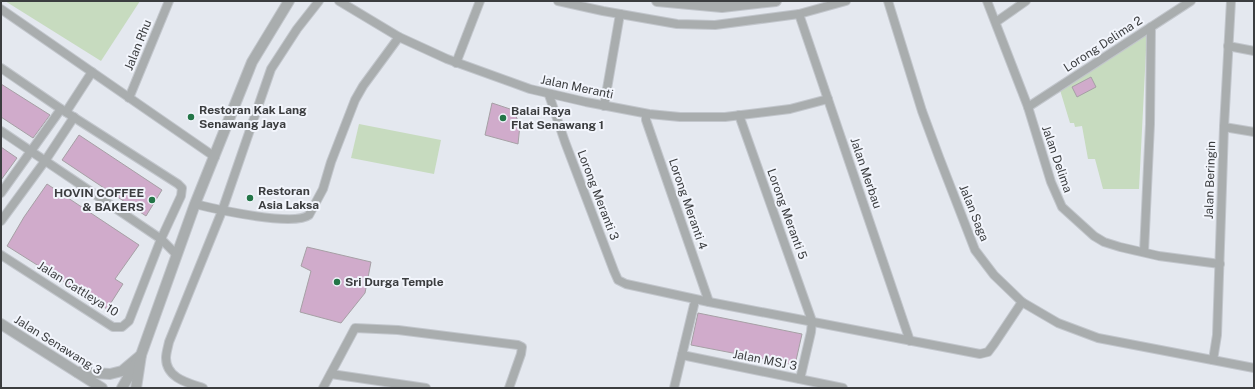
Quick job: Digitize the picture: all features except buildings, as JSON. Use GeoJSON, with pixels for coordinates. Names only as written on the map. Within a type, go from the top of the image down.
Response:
{"type":"FeatureCollection","features":[{"type":"Feature","properties":{"kind":"street","name":"Jalan Rhu"},"geometry":{"type":"LineString","coordinates":[[129,98],[169,1]]}},
{"type":"Feature","properties":{"kind":"street"},"geometry":{"type":"LineString","coordinates":[[136,388],[141,355],[195,204],[252,62],[289,1]]}},
{"type":"Feature","properties":{"kind":"street"},"geometry":{"type":"LineString","coordinates":[[203,388],[177,378],[168,368],[166,358],[169,342],[222,211],[271,69],[296,29],[318,1]]}},
{"type":"Feature","properties":{"kind":"street","name":"Jalan Meranti"},"geometry":{"type":"LineString","coordinates":[[339,1],[399,37],[456,62],[530,89],[604,106],[646,114],[680,117],[725,117],[790,109],[828,99]]}},
{"type":"Feature","properties":{"kind":"street"},"geometry":{"type":"LineString","coordinates":[[456,62],[480,1]]}},
{"type":"Feature","properties":{"kind":"street"},"geometry":{"type":"LineString","coordinates":[[558,1],[677,24],[715,25],[799,14],[846,1]]}},
{"type":"Feature","properties":{"kind":"street"},"geometry":{"type":"LineString","coordinates":[[657,1],[722,7],[776,1]]}},
{"type":"Feature","properties":{"kind":"street","name":"Jalan Saga"},"geometry":{"type":"LineString","coordinates":[[888,1],[926,122],[975,250],[994,275],[1022,302],[1058,323],[1098,338],[1254,368]]}},
{"type":"Feature","properties":{"kind":"street","name":"Jalan Delima"},"geometry":{"type":"LineString","coordinates":[[987,1],[1028,107],[1051,182],[1062,207],[1094,236],[1104,242],[1159,256],[1220,264]]}},
{"type":"Feature","properties":{"kind":"street"},"geometry":{"type":"LineString","coordinates":[[996,22],[1026,1]]}},
{"type":"Feature","properties":{"kind":"street","name":"Lorong Delima 2"},"geometry":{"type":"LineString","coordinates":[[1028,107],[1191,1]]}},
{"type":"Feature","properties":{"kind":"street","name":"Jalan Beringin"},"geometry":{"type":"LineString","coordinates":[[1213,360],[1217,335],[1224,127],[1231,1]]}},
{"type":"Feature","properties":{"kind":"street"},"geometry":{"type":"LineString","coordinates":[[1,9],[215,157]]}},
{"type":"Feature","properties":{"kind":"street"},"geometry":{"type":"LineString","coordinates":[[604,106],[620,14]]}},
{"type":"Feature","properties":{"kind":"street","name":"Jalan Merbau"},"geometry":{"type":"LineString","coordinates":[[799,14],[910,341]]}},
{"type":"Feature","properties":{"kind":"street"},"geometry":{"type":"LineString","coordinates":[[1144,252],[1150,124],[1151,27]]}},
{"type":"Feature","properties":{"kind":"street"},"geometry":{"type":"LineString","coordinates":[[195,204],[222,211],[276,219],[305,219],[309,215],[323,189],[331,162],[355,100],[399,37]]}},
{"type":"Feature","properties":{"kind":"street"},"geometry":{"type":"LineString","coordinates":[[1228,46],[1254,51]]}},
{"type":"Feature","properties":{"kind":"street"},"geometry":{"type":"LineString","coordinates":[[1,68],[74,117],[45,161],[1,221]]}},
{"type":"Feature","properties":{"kind":"street"},"geometry":{"type":"LineString","coordinates":[[1,193],[92,72]]}},
{"type":"Feature","properties":{"kind":"street","name":"Lorong Meranti 3"},"geometry":{"type":"LineString","coordinates":[[549,94],[565,142],[618,280],[626,284],[709,302]]}},
{"type":"Feature","properties":{"kind":"street","name":"Lorong Meranti 4"},"geometry":{"type":"LineString","coordinates":[[646,114],[646,120],[709,302]]}},
{"type":"Feature","properties":{"kind":"street","name":"Lorong Meranti 5"},"geometry":{"type":"LineString","coordinates":[[738,115],[812,321]]}},
{"type":"Feature","properties":{"kind":"street","name":"Jalan Cattleya 10"},"geometry":{"type":"LineString","coordinates":[[1,255],[113,327],[122,327],[129,321],[161,239],[181,196],[182,188],[74,117]]}},
{"type":"Feature","properties":{"kind":"street"},"geometry":{"type":"LineString","coordinates":[[1224,127],[1254,132]]}},
{"type":"Feature","properties":{"kind":"street"},"geometry":{"type":"LineString","coordinates":[[1,131],[161,239],[176,254]]}},
{"type":"Feature","properties":{"kind":"street"},"geometry":{"type":"LineString","coordinates":[[709,302],[980,354],[988,352],[1022,302]]}},
{"type":"Feature","properties":{"kind":"street"},"geometry":{"type":"LineString","coordinates":[[674,388],[694,305]]}},
{"type":"Feature","properties":{"kind":"street"},"geometry":{"type":"LineString","coordinates":[[800,379],[811,332],[812,321]]}},
{"type":"Feature","properties":{"kind":"street","name":"Jalan Senawang 3"},"geometry":{"type":"LineString","coordinates":[[1,324],[102,388]]}},
{"type":"Feature","properties":{"kind":"street"},"geometry":{"type":"LineString","coordinates":[[323,388],[355,328],[398,330],[518,344],[522,347],[521,354],[509,388]]}},
{"type":"Feature","properties":{"kind":"street"},"geometry":{"type":"LineString","coordinates":[[77,372],[110,374],[122,372],[141,355]]}},
{"type":"Feature","properties":{"kind":"street"},"geometry":{"type":"LineString","coordinates":[[122,388],[141,355]]}},
{"type":"Feature","properties":{"kind":"street","name":"Jalan MSJ 3"},"geometry":{"type":"LineString","coordinates":[[682,355],[843,388]]}},
{"type":"Feature","properties":{"kind":"street"},"geometry":{"type":"LineString","coordinates":[[77,372],[87,388]]}},
{"type":"Feature","properties":{"kind":"street"},"geometry":{"type":"LineString","coordinates":[[331,374],[426,388]]}},
{"type":"Feature","properties":{"kind":"green space"},"geometry":{"type":"Polygon","coordinates":[[[5,1],[140,1],[101,61],[5,1]]]}},
{"type":"Feature","properties":{"kind":"green space"},"geometry":{"type":"Polygon","coordinates":[[[1147,31],[1139,189],[1103,189],[1095,159],[1088,159],[1082,126],[1075,127],[1074,123],[1070,123],[1060,90],[1147,31]]]}},
{"type":"Feature","properties":{"kind":"green space"},"geometry":{"type":"Polygon","coordinates":[[[359,124],[441,140],[434,174],[351,158],[359,124]]]}},
{"type":"Feature","properties":{"kind":"place","name":"Restoran Kak Lang Senawang Jaya"},"geometry":{"type":"Point","coordinates":[191,117]}},
{"type":"Feature","properties":{"kind":"place","name":"Balai Raya Flat Senawang 1"},"geometry":{"type":"Point","coordinates":[503,118]}},
{"type":"Feature","properties":{"kind":"place","name":"Restoran Asia Laksa"},"geometry":{"type":"Point","coordinates":[250,198]}},
{"type":"Feature","properties":{"kind":"place","name":"HOVIN COFFEE & BAKERS"},"geometry":{"type":"Point","coordinates":[152,200]}},
{"type":"Feature","properties":{"kind":"place","name":"Sri Durga Temple"},"geometry":{"type":"Point","coordinates":[337,282]}}]}
